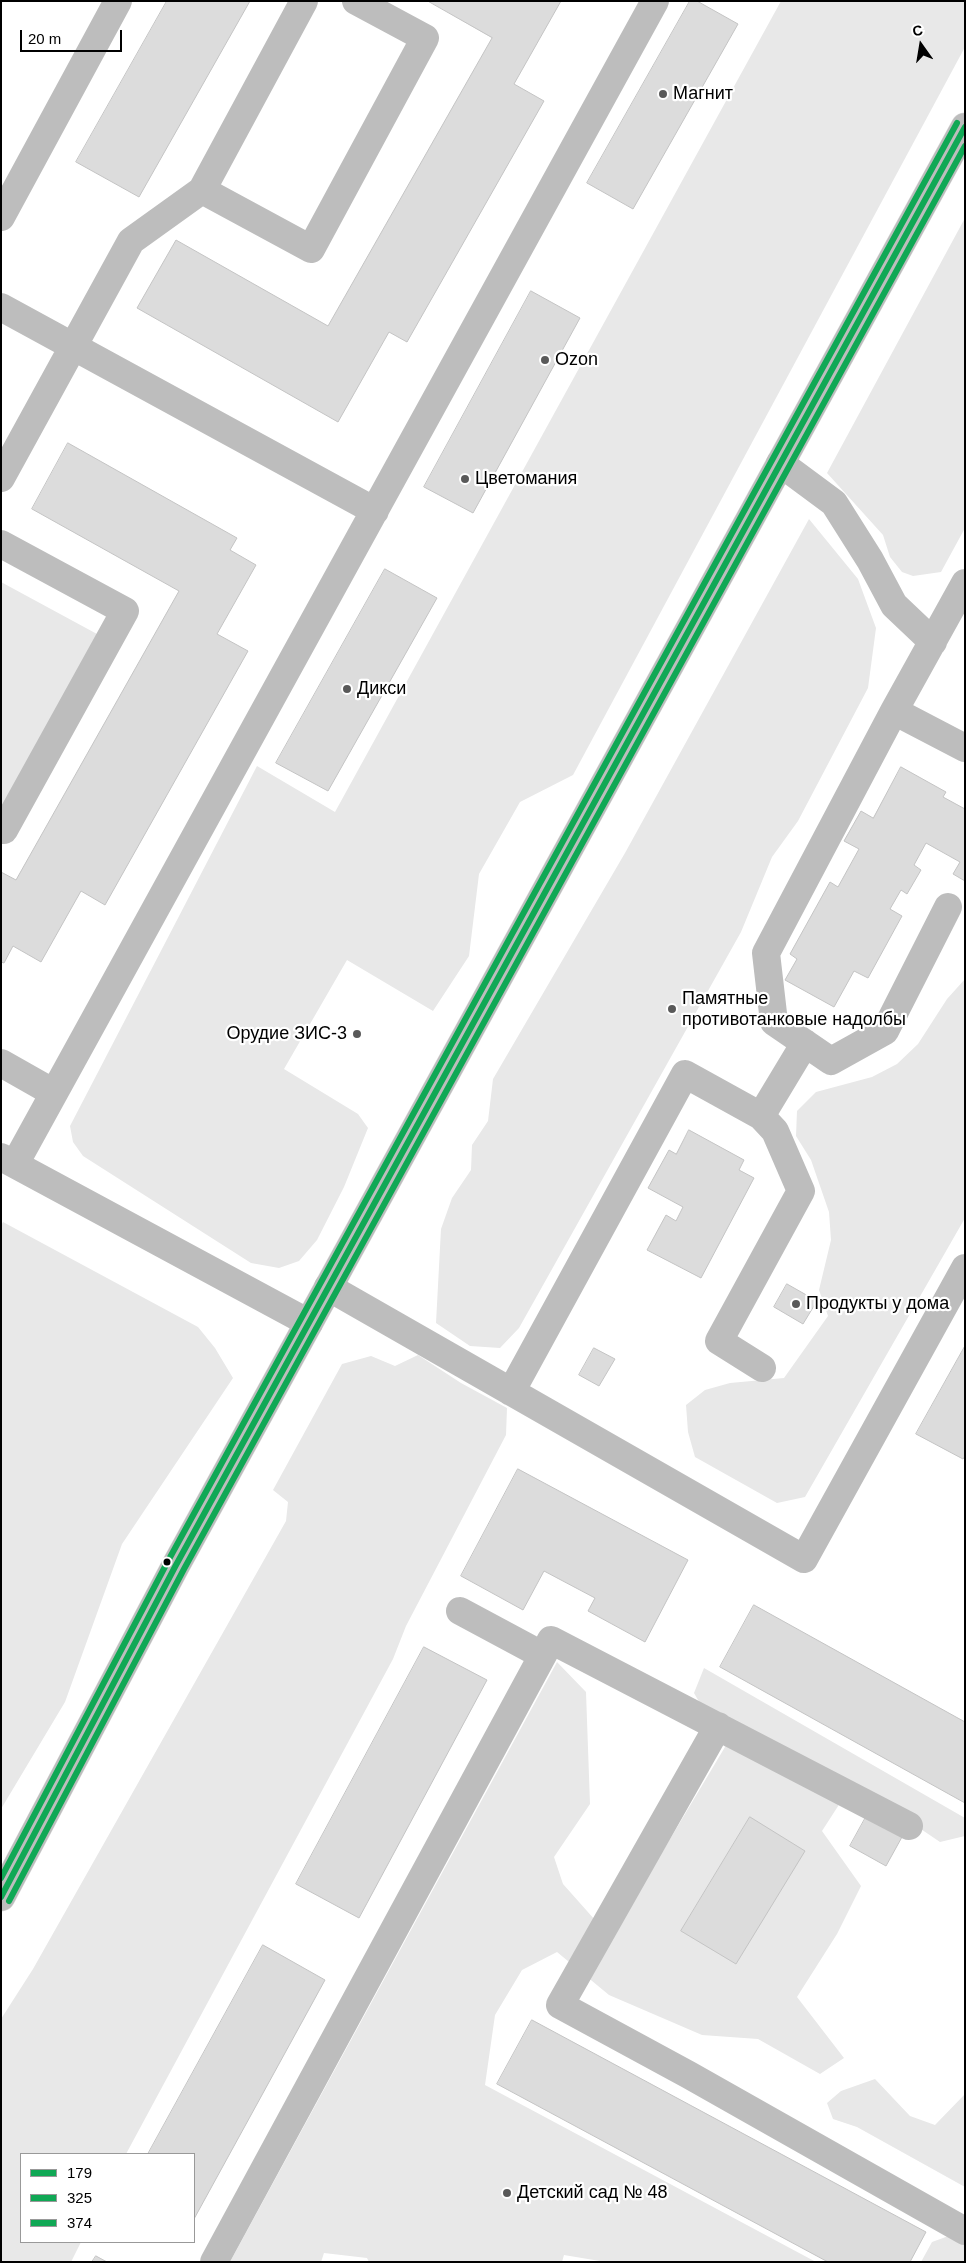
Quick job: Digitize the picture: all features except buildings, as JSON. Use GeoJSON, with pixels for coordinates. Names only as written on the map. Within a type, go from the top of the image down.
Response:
{"type":"FeatureCollection","features":[{"type":"Feature","properties":{"kind":"street"},"geometry":{"type":"LineString","coordinates":[[1,217],[118,1]]}},
{"type":"Feature","properties":{"kind":"street"},"geometry":{"type":"LineString","coordinates":[[1,478],[132,241],[202,190],[304,1]]}},
{"type":"Feature","properties":{"kind":"street"},"geometry":{"type":"LineString","coordinates":[[202,190],[311,249],[425,38],[356,1]]}},
{"type":"Feature","properties":{"kind":"street"},"geometry":{"type":"LineString","coordinates":[[309,1323],[8,1160],[54,1093],[656,1]]}},
{"type":"Feature","properties":{"kind":"street"},"geometry":{"type":"LineString","coordinates":[[1,1897],[176,1565],[965,127]]}},
{"type":"Feature","properties":{"kind":"street"},"geometry":{"type":"LineString","coordinates":[[1,306],[375,511]]}},
{"type":"Feature","properties":{"kind":"street"},"geometry":{"type":"LineString","coordinates":[[780,463],[834,503],[870,560],[894,606],[933,642]]}},
{"type":"Feature","properties":{"kind":"street"},"geometry":{"type":"LineString","coordinates":[[1,544],[125,611],[4,830],[1,829]]}},
{"type":"Feature","properties":{"kind":"street"},"geometry":{"type":"LineString","coordinates":[[948,908],[885,1031],[831,1061],[774,1022],[766,953],[894,711],[965,583]]}},
{"type":"Feature","properties":{"kind":"street"},"geometry":{"type":"LineString","coordinates":[[894,711],[965,748]]}},
{"type":"Feature","properties":{"kind":"street"},"geometry":{"type":"LineString","coordinates":[[761,1116],[805,1043]]}},
{"type":"Feature","properties":{"kind":"street"},"geometry":{"type":"LineString","coordinates":[[1,1063],[54,1093]]}},
{"type":"Feature","properties":{"kind":"street"},"geometry":{"type":"LineString","coordinates":[[511,1392],[685,1074],[761,1116],[775,1131],[801,1191],[719,1341],[762,1368]]}},
{"type":"Feature","properties":{"kind":"street"},"geometry":{"type":"LineString","coordinates":[[328,1287],[804,1559],[965,1268]]}},
{"type":"Feature","properties":{"kind":"street"},"geometry":{"type":"LineString","coordinates":[[460,1611],[542,1655]]}},
{"type":"Feature","properties":{"kind":"street"},"geometry":{"type":"LineString","coordinates":[[214,2262],[550,1640],[909,1826]]}},
{"type":"Feature","properties":{"kind":"street"},"geometry":{"type":"LineString","coordinates":[[718,1726],[560,2005],[689,2075],[965,2231]]}},
{"type":"Feature","properties":{"kind":"shaded area"},"geometry":{"type":"Polygon","coordinates":[[[781,1],[965,1],[965,47],[573,775],[520,802],[479,874],[469,956],[433,1011],[347,960],[284,1069],[358,1114],[368,1128],[344,1187],[317,1240],[299,1261],[279,1268],[251,1263],[83,1156],[73,1142],[70,1126],[257,766],[335,812],[781,1]]]}},
{"type":"Feature","properties":{"kind":"shaded area"},"geometry":{"type":"Polygon","coordinates":[[[965,218],[965,528],[941,572],[913,576],[902,572],[890,557],[883,535],[827,473],[965,218]]]}},
{"type":"Feature","properties":{"kind":"shaded area"},"geometry":{"type":"Polygon","coordinates":[[[809,519],[858,579],[876,628],[868,688],[798,821],[772,857],[741,932],[519,1328],[500,1348],[470,1346],[436,1323],[441,1229],[452,1198],[471,1170],[472,1145],[488,1121],[493,1079],[625,853],[809,519]]]}},
{"type":"Feature","properties":{"kind":"shaded area"},"geometry":{"type":"Polygon","coordinates":[[[1,582],[97,634],[2,806],[1,806],[1,582]]]}},
{"type":"Feature","properties":{"kind":"shaded area"},"geometry":{"type":"Polygon","coordinates":[[[965,979],[965,1218],[805,1497],[777,1503],[695,1457],[688,1432],[686,1405],[705,1390],[730,1383],[784,1378],[828,1316],[819,1290],[831,1240],[829,1212],[811,1160],[796,1136],[797,1111],[816,1092],[872,1077],[897,1064],[918,1044],[947,999],[965,979]]]}},
{"type":"Feature","properties":{"kind":"shaded area"},"geometry":{"type":"Polygon","coordinates":[[[3,1222],[198,1327],[215,1348],[233,1378],[122,1544],[65,1702],[1,1809],[1,1226],[3,1222]]]}},
{"type":"Feature","properties":{"kind":"shaded area"},"geometry":{"type":"Polygon","coordinates":[[[418,1355],[461,1383],[507,1408],[506,1435],[406,1626],[393,1659],[127,2153],[20,2153],[20,2243],[80,2243],[71,2262],[1,2262],[1,2019],[33,1969],[286,1521],[288,1502],[273,1490],[342,1364],[371,1356],[395,1366],[418,1355]]]}},
{"type":"Feature","properties":{"kind":"shaded area"},"geometry":{"type":"Polygon","coordinates":[[[557,1662],[586,1692],[590,1804],[554,1857],[563,1884],[611,1938],[725,1747],[694,1693],[704,1668],[965,1818],[965,1836],[940,1842],[866,1792],[842,1800],[822,1831],[861,1886],[837,1934],[797,1997],[844,2058],[820,2074],[758,2039],[702,2035],[609,1995],[557,1952],[522,1970],[495,2015],[485,2085],[816,2262],[606,2262],[564,2255],[562,2262],[369,2262],[367,2258],[324,2253],[321,2262],[230,2262],[557,1662]]]}},
{"type":"Feature","properties":{"kind":"shaded area"},"geometry":{"type":"Polygon","coordinates":[[[875,2079],[910,2116],[935,2125],[965,2094],[965,2187],[857,2127],[833,2119],[827,2103],[841,2091],[875,2079]]]}},
{"type":"Feature","properties":{"kind":"shaded area"},"geometry":{"type":"Polygon","coordinates":[[[965,2230],[965,2262],[921,2262],[932,2242],[965,2230]]]}},
{"type":"Feature","properties":{"kind":"transit line","name":"374"},"geometry":{"type":"LineString","coordinates":[[1,1878],[168,1561],[957,123]]}},
{"type":"Feature","properties":{"kind":"transit line","name":"179"},"geometry":{"type":"LineString","coordinates":[[1,1897],[176,1565],[965,127]]}},
{"type":"Feature","properties":{"kind":"transit line","name":"325"},"geometry":{"type":"LineString","coordinates":[[9,1901],[184,1569],[965,146]]}},
{"type":"Feature","properties":{"kind":"place","name":"Магнит"},"geometry":{"type":"Point","coordinates":[663,94]}},
{"type":"Feature","properties":{"kind":"place","name":"Ozon"},"geometry":{"type":"Point","coordinates":[545,360]}},
{"type":"Feature","properties":{"kind":"place","name":"Цветомания"},"geometry":{"type":"Point","coordinates":[465,479]}},
{"type":"Feature","properties":{"kind":"place","name":"Дикси"},"geometry":{"type":"Point","coordinates":[347,689]}},
{"type":"Feature","properties":{"kind":"place","name":"Памятные противотанковые надолбы"},"geometry":{"type":"Point","coordinates":[672,1009]}},
{"type":"Feature","properties":{"kind":"place","name":"Орудие ЗИС-3"},"geometry":{"type":"Point","coordinates":[357,1034]}},
{"type":"Feature","properties":{"kind":"place","name":"Продукты у дома"},"geometry":{"type":"Point","coordinates":[796,1304]}},
{"type":"Feature","properties":{"kind":"place","name":"Детский сад № 48"},"geometry":{"type":"Point","coordinates":[507,2193]}}]}
